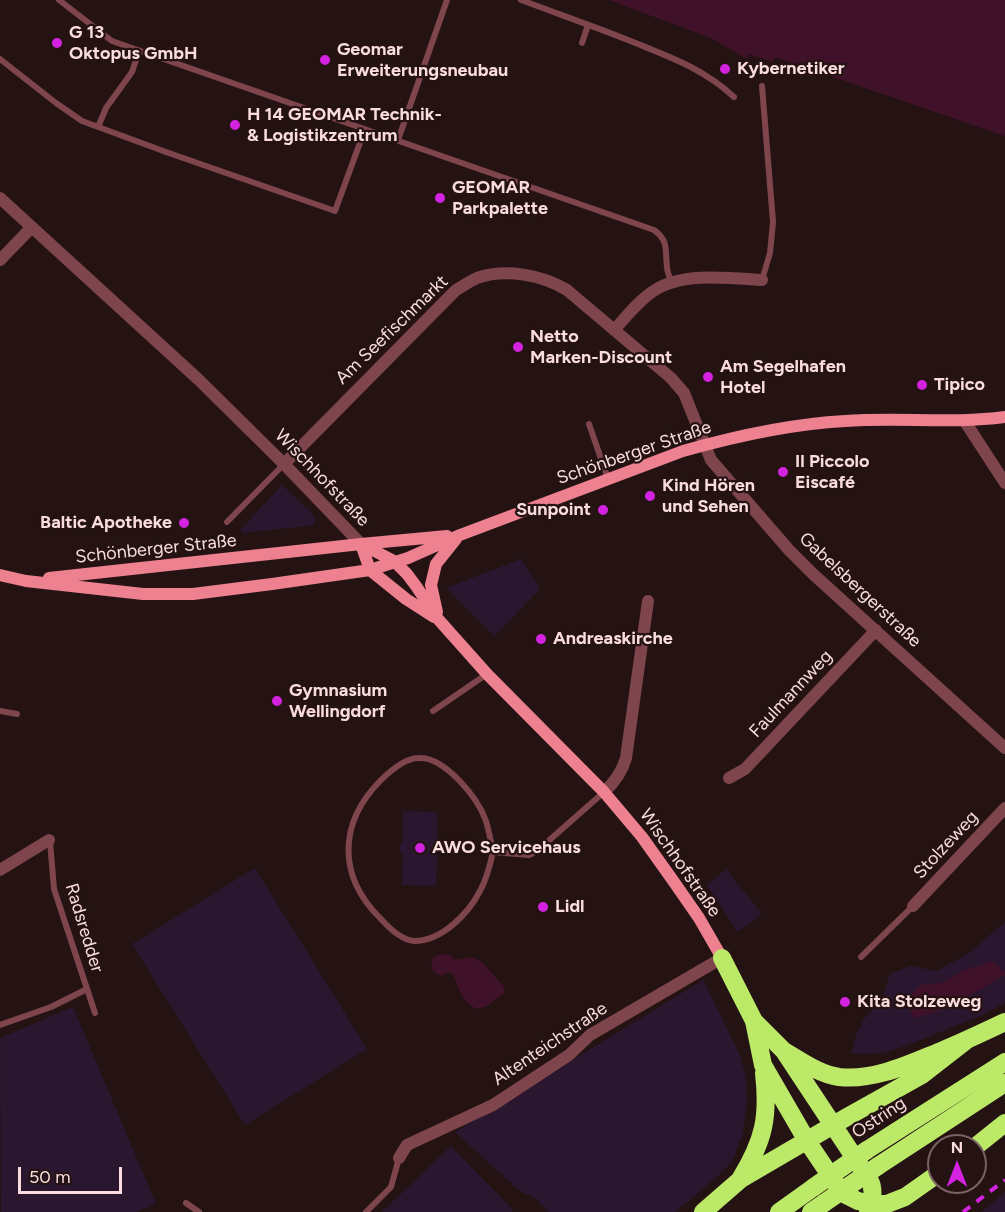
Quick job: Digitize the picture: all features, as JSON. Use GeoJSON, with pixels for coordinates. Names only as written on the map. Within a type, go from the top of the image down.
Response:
{"type":"FeatureCollection","features":[{"type":"Feature","properties":{"kind":"highway"},"geometry":{"type":"LineString","coordinates":[[722,958],[754,1021],[767,1094],[765,1123],[759,1145],[741,1179]]}},
{"type":"Feature","properties":{"kind":"highway"},"geometry":{"type":"LineString","coordinates":[[754,1021],[784,1051],[870,1181],[873,1186],[869,1208]]}},
{"type":"Feature","properties":{"kind":"highway"},"geometry":{"type":"LineString","coordinates":[[784,1051],[826,1074],[856,1078],[894,1070],[1005,1022]]}},
{"type":"Feature","properties":{"kind":"highway"},"geometry":{"type":"LineString","coordinates":[[703,1212],[741,1179],[922,1075],[967,1040]]}},
{"type":"Feature","properties":{"kind":"highway","name":"Ostring"},"geometry":{"type":"LineString","coordinates":[[779,1212],[867,1150],[1005,1062]]}},
{"type":"Feature","properties":{"kind":"highway"},"geometry":{"type":"LineString","coordinates":[[763,1065],[807,1141],[838,1187],[846,1195],[869,1208],[897,1202],[927,1181]]}},
{"type":"Feature","properties":{"kind":"highway"},"geometry":{"type":"LineString","coordinates":[[817,1208],[1005,1083]]}},
{"type":"Feature","properties":{"kind":"highway"},"geometry":{"type":"LineString","coordinates":[[987,1137],[1005,1123]]}},
{"type":"Feature","properties":{"kind":"main road","name":"Schönberger Straße"},"geometry":{"type":"LineString","coordinates":[[0,575],[26,581],[143,594],[194,594],[370,570],[408,558],[460,535],[704,445],[767,430],[822,423],[1005,417]]}},
{"type":"Feature","properties":{"kind":"main road","name":"Schönberger Straße"},"geometry":{"type":"LineString","coordinates":[[26,581],[460,535]]}},
{"type":"Feature","properties":{"kind":"main road"},"geometry":{"type":"LineString","coordinates":[[438,619],[431,585],[436,564],[460,535]]}},
{"type":"Feature","properties":{"kind":"main road","name":"Wischhofstraße"},"geometry":{"type":"LineString","coordinates":[[361,544],[393,561],[416,586],[438,619],[487,674],[604,792],[642,837],[674,882],[699,918],[722,958]]}},
{"type":"Feature","properties":{"kind":"main road"},"geometry":{"type":"LineString","coordinates":[[361,544],[370,570],[406,599],[438,619]]}},
{"type":"Feature","properties":{"kind":"street","name":"Wischhofstraße"},"geometry":{"type":"LineString","coordinates":[[0,198],[199,380],[361,544]]}},
{"type":"Feature","properties":{"kind":"street"},"geometry":{"type":"LineString","coordinates":[[0,260],[32,227]]}},
{"type":"Feature","properties":{"kind":"street","name":"Am Seefischmarkt"},"geometry":{"type":"LineString","coordinates":[[284,464],[456,290],[475,279],[494,274],[537,277],[567,290],[671,378],[684,393],[704,445]]}},
{"type":"Feature","properties":{"kind":"street"},"geometry":{"type":"LineString","coordinates":[[614,330],[639,303],[655,290],[671,282],[732,278],[762,280]]}},
{"type":"Feature","properties":{"kind":"street"},"geometry":{"type":"LineString","coordinates":[[964,420],[1005,483]]}},
{"type":"Feature","properties":{"kind":"street","name":"Gabelsbergerstraße"},"geometry":{"type":"LineString","coordinates":[[704,445],[711,460],[789,550],[1005,748]]}},
{"type":"Feature","properties":{"kind":"street"},"geometry":{"type":"LineString","coordinates":[[604,792],[621,773],[626,758],[648,601]]}},
{"type":"Feature","properties":{"kind":"street","name":"Faulmannweg"},"geometry":{"type":"LineString","coordinates":[[729,778],[745,769],[876,630]]}},
{"type":"Feature","properties":{"kind":"street","name":"Stolzeweg"},"geometry":{"type":"LineString","coordinates":[[913,906],[1005,808]]}},
{"type":"Feature","properties":{"kind":"street"},"geometry":{"type":"LineString","coordinates":[[0,870],[50,840]]}},
{"type":"Feature","properties":{"kind":"street","name":"Altenteichstraße"},"geometry":{"type":"LineString","coordinates":[[399,1158],[407,1145],[493,1105],[569,1055],[590,1035],[722,958]]}},
{"type":"Feature","properties":{"kind":"lane"},"geometry":{"type":"LineString","coordinates":[[398,140],[447,0]]}},
{"type":"Feature","properties":{"kind":"lane"},"geometry":{"type":"LineString","coordinates":[[521,0],[682,61],[723,87],[734,97]]}},
{"type":"Feature","properties":{"kind":"lane"},"geometry":{"type":"LineString","coordinates":[[62,1],[112,41],[654,230],[662,235],[666,247],[667,270],[671,282]]}},
{"type":"Feature","properties":{"kind":"lane"},"geometry":{"type":"LineString","coordinates":[[582,43],[588,24]]}},
{"type":"Feature","properties":{"kind":"lane"},"geometry":{"type":"LineString","coordinates":[[98,127],[106,108],[132,72],[139,51]]}},
{"type":"Feature","properties":{"kind":"lane"},"geometry":{"type":"LineString","coordinates":[[0,59],[82,121],[335,210],[365,129]]}},
{"type":"Feature","properties":{"kind":"lane"},"geometry":{"type":"LineString","coordinates":[[762,86],[773,222],[770,253],[762,280]]}},
{"type":"Feature","properties":{"kind":"lane"},"geometry":{"type":"LineString","coordinates":[[589,424],[609,480]]}},
{"type":"Feature","properties":{"kind":"lane","name":"Am Seefischmarkt"},"geometry":{"type":"LineString","coordinates":[[227,522],[284,464]]}},
{"type":"Feature","properties":{"kind":"lane"},"geometry":{"type":"LineString","coordinates":[[433,711],[487,674]]}},
{"type":"Feature","properties":{"kind":"lane"},"geometry":{"type":"LineString","coordinates":[[0,711],[18,714]]}},
{"type":"Feature","properties":{"kind":"lane"},"geometry":{"type":"LineString","coordinates":[[419,758],[431,760],[443,766],[471,795],[485,819],[493,852],[489,871],[472,905],[444,931],[429,939],[412,941],[397,933],[370,909],[352,877],[348,860],[348,844],[353,824],[368,794],[395,768],[409,760],[419,758]]}},
{"type":"Feature","properties":{"kind":"lane"},"geometry":{"type":"LineString","coordinates":[[493,852],[529,855],[537,851],[604,792]]}},
{"type":"Feature","properties":{"kind":"lane","name":"Radsredder"},"geometry":{"type":"LineString","coordinates":[[50,840],[54,889],[95,1013]]}},
{"type":"Feature","properties":{"kind":"lane"},"geometry":{"type":"LineString","coordinates":[[861,957],[913,906]]}},
{"type":"Feature","properties":{"kind":"lane","name":"Radsredder"},"geometry":{"type":"LineString","coordinates":[[0,1025],[51,1007],[87,989]]}},
{"type":"Feature","properties":{"kind":"lane"},"geometry":{"type":"LineString","coordinates":[[366,1212],[391,1187],[399,1158]]}},
{"type":"Feature","properties":{"kind":"lane"},"geometry":{"type":"LineString","coordinates":[[186,1203],[199,1212]]}},
{"type":"Feature","properties":{"kind":"shaded area"},"geometry":{"type":"Polygon","coordinates":[[[609,0],[1005,0],[1005,136],[775,57],[773,62],[748,54],[747,59],[711,38],[609,0]]]}},
{"type":"Feature","properties":{"kind":"shaded area"},"geometry":{"type":"Polygon","coordinates":[[[282,485],[314,515],[315,525],[243,533],[240,530],[282,485]]]}},
{"type":"Feature","properties":{"kind":"shaded area"},"geometry":{"type":"Polygon","coordinates":[[[521,559],[540,589],[494,636],[446,588],[521,559]]]}},
{"type":"Feature","properties":{"kind":"shaded area"},"geometry":{"type":"Polygon","coordinates":[[[403,811],[437,812],[437,843],[434,843],[434,853],[437,854],[436,886],[402,885],[403,854],[400,853],[401,842],[403,842],[403,811]]]}},
{"type":"Feature","properties":{"kind":"shaded area"},"geometry":{"type":"Polygon","coordinates":[[[255,868],[367,1049],[245,1125],[132,944],[255,868]]]}},
{"type":"Feature","properties":{"kind":"shaded area"},"geometry":{"type":"Polygon","coordinates":[[[726,869],[762,914],[738,932],[707,885],[726,869]]]}},
{"type":"Feature","properties":{"kind":"shaded area"},"geometry":{"type":"Polygon","coordinates":[[[1005,922],[1005,1003],[982,1015],[883,1053],[852,1054],[855,1038],[864,1019],[882,998],[890,974],[910,966],[937,971],[969,953],[1005,922]]]}},
{"type":"Feature","properties":{"kind":"shaded area"},"geometry":{"type":"Polygon","coordinates":[[[441,954],[450,955],[455,960],[473,957],[483,963],[504,987],[504,993],[487,1006],[477,1009],[472,1006],[462,994],[453,974],[448,972],[442,976],[434,972],[431,966],[433,958],[441,954]]]}},
{"type":"Feature","properties":{"kind":"shaded area"},"geometry":{"type":"Polygon","coordinates":[[[992,961],[1005,972],[1005,975],[949,1008],[914,1018],[906,1000],[920,985],[941,983],[962,971],[992,961]]]}},
{"type":"Feature","properties":{"kind":"shaded area"},"geometry":{"type":"Polygon","coordinates":[[[703,980],[739,1053],[746,1077],[747,1100],[743,1132],[733,1160],[718,1176],[675,1212],[549,1212],[534,1197],[521,1192],[455,1132],[703,980]]]}},
{"type":"Feature","properties":{"kind":"shaded area"},"geometry":{"type":"Polygon","coordinates":[[[73,1007],[156,1204],[137,1212],[1,1212],[0,1038],[73,1007]]]}},
{"type":"Feature","properties":{"kind":"shaded area"},"geometry":{"type":"Polygon","coordinates":[[[451,1146],[513,1210],[511,1212],[382,1212],[451,1146]]]}},
{"type":"Feature","properties":{"kind":"shaded area"},"geometry":{"type":"Polygon","coordinates":[[[1005,1192],[1005,1212],[981,1212],[1005,1192]]]}},
{"type":"Feature","properties":{"kind":"railway"},"geometry":{"type":"LineString","coordinates":[[963,1212],[1005,1180]]}},
{"type":"Feature","properties":{"kind":"place","name":"G 13 Oktopus GmbH"},"geometry":{"type":"Point","coordinates":[57,43]}},
{"type":"Feature","properties":{"kind":"place","name":"Geomar Erweiterungsneubau"},"geometry":{"type":"Point","coordinates":[325,60]}},
{"type":"Feature","properties":{"kind":"place","name":"Kybernetiker"},"geometry":{"type":"Point","coordinates":[725,69]}},
{"type":"Feature","properties":{"kind":"place","name":"H 14 GEOMAR Technik- & Logistikzentrum"},"geometry":{"type":"Point","coordinates":[235,125]}},
{"type":"Feature","properties":{"kind":"place","name":"GEOMAR Parkpalette"},"geometry":{"type":"Point","coordinates":[440,198]}},
{"type":"Feature","properties":{"kind":"place","name":"Netto Marken-Discount"},"geometry":{"type":"Point","coordinates":[518,347]}},
{"type":"Feature","properties":{"kind":"place","name":"Am Segelhafen Hotel"},"geometry":{"type":"Point","coordinates":[708,377]}},
{"type":"Feature","properties":{"kind":"place","name":"Tipico"},"geometry":{"type":"Point","coordinates":[922,385]}},
{"type":"Feature","properties":{"kind":"place","name":"Il Piccolo Eiscafé"},"geometry":{"type":"Point","coordinates":[783,472]}},
{"type":"Feature","properties":{"kind":"place","name":"Kind Hören und Sehen"},"geometry":{"type":"Point","coordinates":[650,496]}},
{"type":"Feature","properties":{"kind":"place","name":"Sunpoint"},"geometry":{"type":"Point","coordinates":[603,510]}},
{"type":"Feature","properties":{"kind":"place","name":"Baltic Apotheke"},"geometry":{"type":"Point","coordinates":[184,523]}},
{"type":"Feature","properties":{"kind":"place","name":"Andreaskirche"},"geometry":{"type":"Point","coordinates":[541,639]}},
{"type":"Feature","properties":{"kind":"place","name":"Gymnasium Wellingdorf"},"geometry":{"type":"Point","coordinates":[277,701]}},
{"type":"Feature","properties":{"kind":"place","name":"AWO Servicehaus"},"geometry":{"type":"Point","coordinates":[420,848]}},
{"type":"Feature","properties":{"kind":"place","name":"Lidl"},"geometry":{"type":"Point","coordinates":[543,907]}},
{"type":"Feature","properties":{"kind":"place","name":"Kita Stolzeweg"},"geometry":{"type":"Point","coordinates":[845,1002]}}]}
